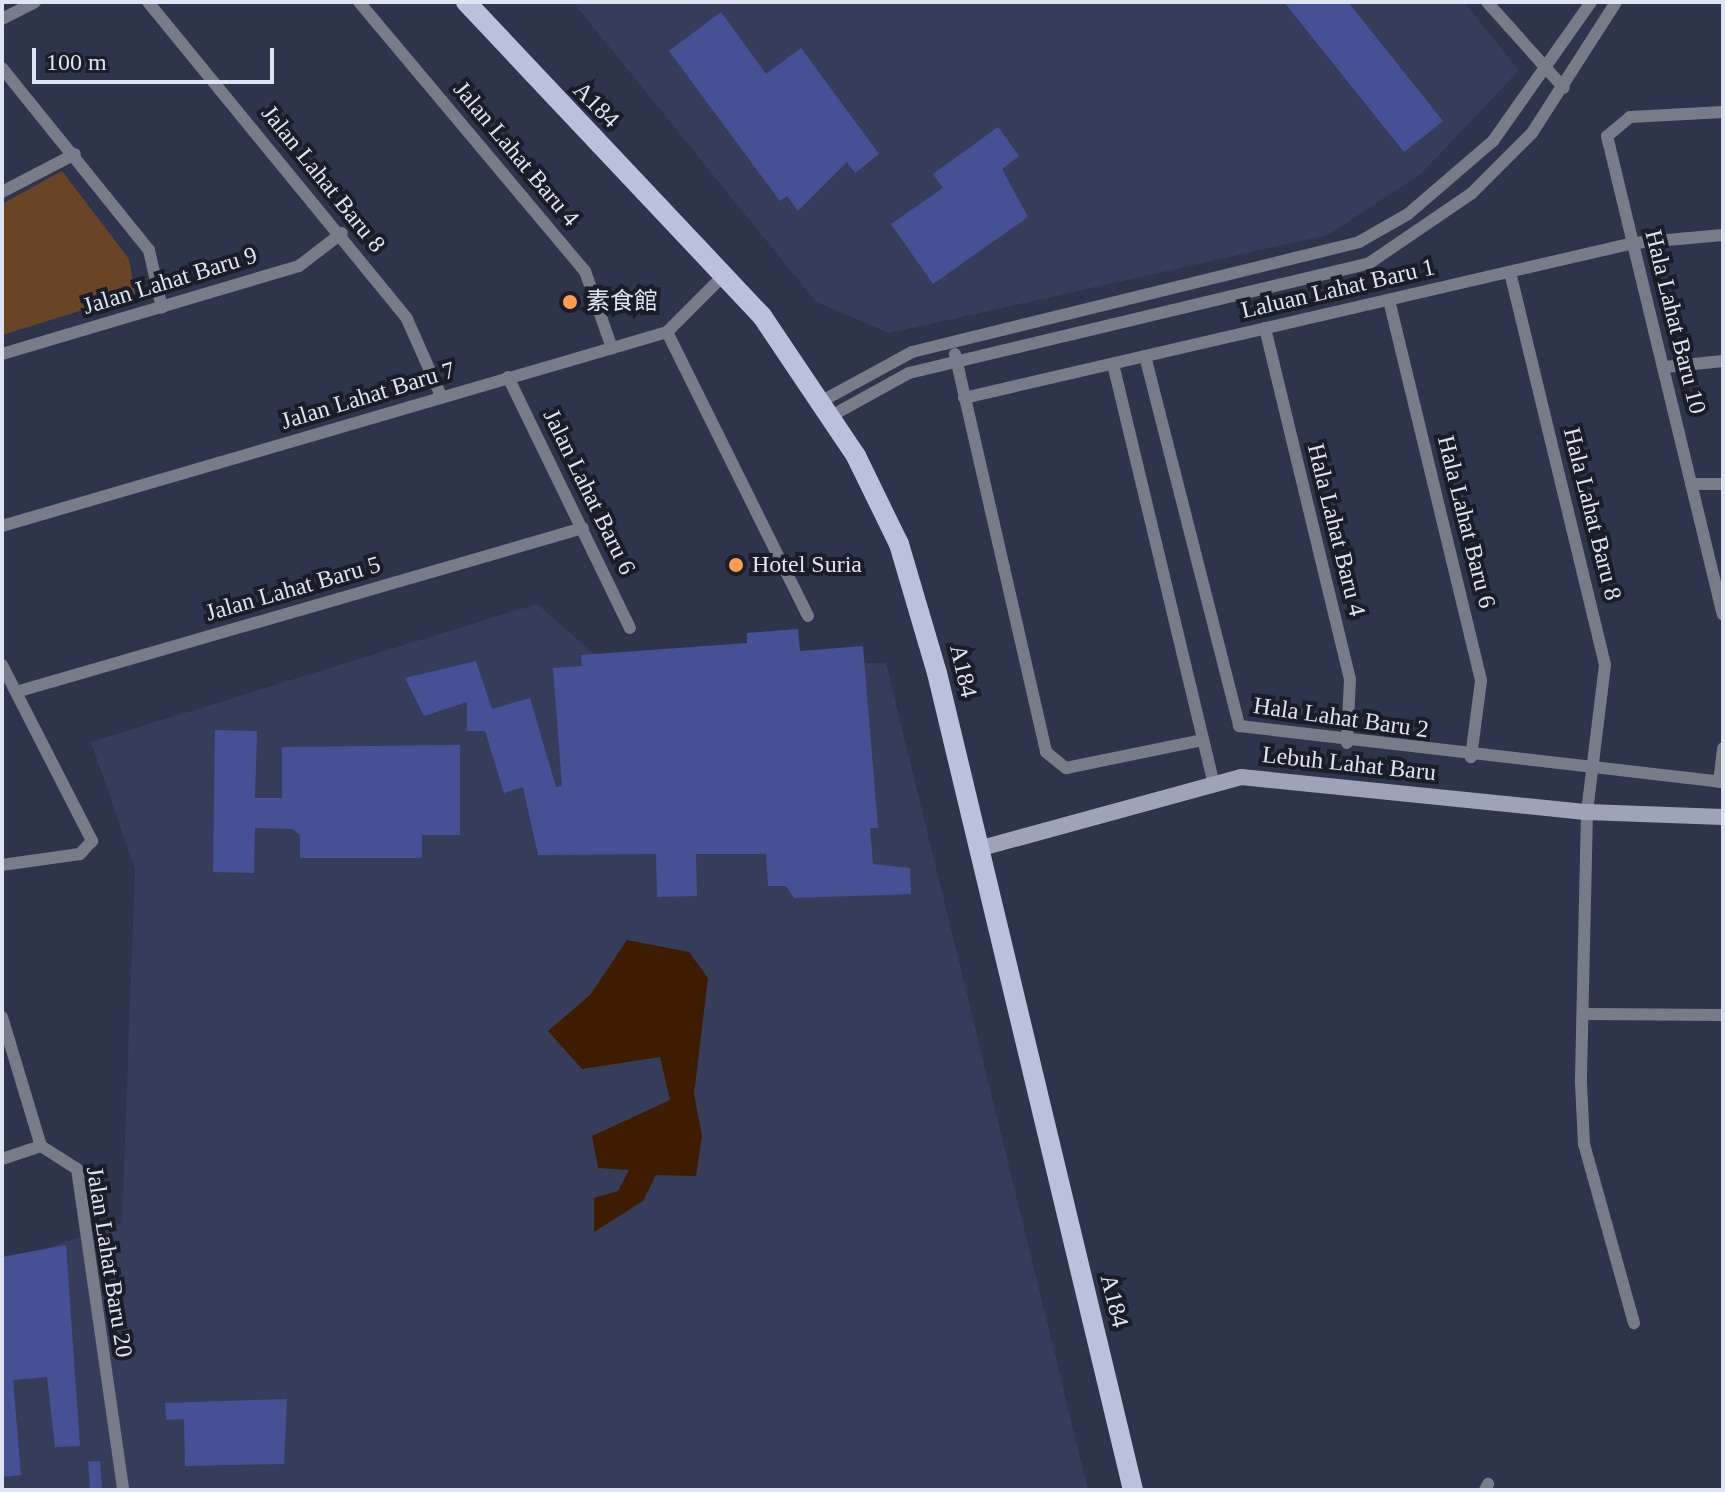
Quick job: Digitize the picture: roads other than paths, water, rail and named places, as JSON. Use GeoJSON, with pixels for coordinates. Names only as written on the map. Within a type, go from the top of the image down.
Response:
{"type":"FeatureCollection","features":[{"type":"Feature","properties":{"kind":"main road","name":"A184"},"geometry":{"type":"LineString","coordinates":[[466,2],[726,273],[827,408],[913,583],[1133,1490]]}},
{"type":"Feature","properties":{"kind":"street"},"geometry":{"type":"LineString","coordinates":[[2,19],[35,2]]}},
{"type":"Feature","properties":{"kind":"street","name":"Jalan Lahat Baru 8"},"geometry":{"type":"LineString","coordinates":[[148,2],[342,233],[425,347],[442,398]]}},
{"type":"Feature","properties":{"kind":"street","name":"Jalan Lahat Baru 4"},"geometry":{"type":"LineString","coordinates":[[359,2],[585,271],[612,348]]}},
{"type":"Feature","properties":{"kind":"street"},"geometry":{"type":"LineString","coordinates":[[1487,2],[1544,73],[1564,88]]}},
{"type":"Feature","properties":{"kind":"street"},"geometry":{"type":"LineString","coordinates":[[827,408],[892,361],[1359,242],[1461,173],[1517,114],[1591,2]]}},
{"type":"Feature","properties":{"kind":"street"},"geometry":{"type":"LineString","coordinates":[[827,408],[896,376],[1368,264],[1472,193],[1564,88],[1616,2]]}},
{"type":"Feature","properties":{"kind":"street"},"geometry":{"type":"LineString","coordinates":[[2,68],[75,154],[149,250],[162,308]]}},
{"type":"Feature","properties":{"kind":"street","name":"Hala Lahat Baru 10"},"geometry":{"type":"LineString","coordinates":[[1723,112],[1630,117],[1607,136],[1723,614]]}},
{"type":"Feature","properties":{"kind":"street"},"geometry":{"type":"LineString","coordinates":[[2,192],[75,154]]}},
{"type":"Feature","properties":{"kind":"street","name":"Jalan Lahat Baru 9"},"geometry":{"type":"LineString","coordinates":[[2,354],[299,266],[342,233]]}},
{"type":"Feature","properties":{"kind":"street","name":"Laluan Lahat Baru 1"},"geometry":{"type":"LineString","coordinates":[[964,398],[1634,243],[1723,235]]}},
{"type":"Feature","properties":{"kind":"street","name":"Hala Lahat Baru 8"},"geometry":{"type":"LineString","coordinates":[[1510,272],[1605,665],[1596,769],[1587,812],[1584,1144],[1634,1323]]}},
{"type":"Feature","properties":{"kind":"street","name":"Jalan Lahat Baru 7"},"geometry":{"type":"LineString","coordinates":[[2,526],[667,332],[726,273]]}},
{"type":"Feature","properties":{"kind":"street","name":"Hala Lahat Baru 6"},"geometry":{"type":"LineString","coordinates":[[1389,300],[1481,681],[1471,757]]}},
{"type":"Feature","properties":{"kind":"street","name":"Hala Lahat Baru 4"},"geometry":{"type":"LineString","coordinates":[[1265,328],[1350,679],[1347,743]]}},
{"type":"Feature","properties":{"kind":"street"},"geometry":{"type":"LineString","coordinates":[[667,332],[808,616]]}},
{"type":"Feature","properties":{"kind":"street"},"geometry":{"type":"LineString","coordinates":[[953,343],[1054,764],[1066,768],[1203,740]]}},
{"type":"Feature","properties":{"kind":"street","name":"Hala Lahat Baru 2"},"geometry":{"type":"LineString","coordinates":[[1145,356],[1234,719],[1248,730],[1471,757],[1721,782]]}},
{"type":"Feature","properties":{"kind":"street"},"geometry":{"type":"LineString","coordinates":[[1665,367],[1723,361]]}},
{"type":"Feature","properties":{"kind":"street"},"geometry":{"type":"LineString","coordinates":[[1113,364],[1213,782]]}},
{"type":"Feature","properties":{"kind":"street","name":"Jalan Lahat Baru 6"},"geometry":{"type":"LineString","coordinates":[[508,377],[630,628]]}},
{"type":"Feature","properties":{"kind":"street"},"geometry":{"type":"LineString","coordinates":[[1691,484],[1723,484]]}},
{"type":"Feature","properties":{"kind":"street","name":"Jalan Lahat Baru 5"},"geometry":{"type":"LineString","coordinates":[[16,692],[583,528]]}},
{"type":"Feature","properties":{"kind":"street"},"geometry":{"type":"LineString","coordinates":[[2,665],[91,831],[80,854],[2,865]]}},
{"type":"Feature","properties":{"kind":"street"},"geometry":{"type":"LineString","coordinates":[[1721,782],[1723,748]]}},
{"type":"Feature","properties":{"kind":"street","name":"Lebuh Lahat Baru"},"geometry":{"type":"LineString","coordinates":[[978,849],[1213,782],[1241,777],[1587,812],[1723,817]]}},
{"type":"Feature","properties":{"kind":"street"},"geometry":{"type":"LineString","coordinates":[[1586,1014],[1723,1015]]}},
{"type":"Feature","properties":{"kind":"street"},"geometry":{"type":"LineString","coordinates":[[2,1017],[41,1146],[2,1159]]}},
{"type":"Feature","properties":{"kind":"street","name":"Jalan Lahat Baru 20"},"geometry":{"type":"LineString","coordinates":[[41,1146],[77,1169],[123,1490]]}},
{"type":"Feature","properties":{"kind":"place","name":"素食館"},"geometry":{"type":"Point","coordinates":[570,302]}},
{"type":"Feature","properties":{"kind":"place","name":"Hotel Suria"},"geometry":{"type":"Point","coordinates":[736,565]}}]}
